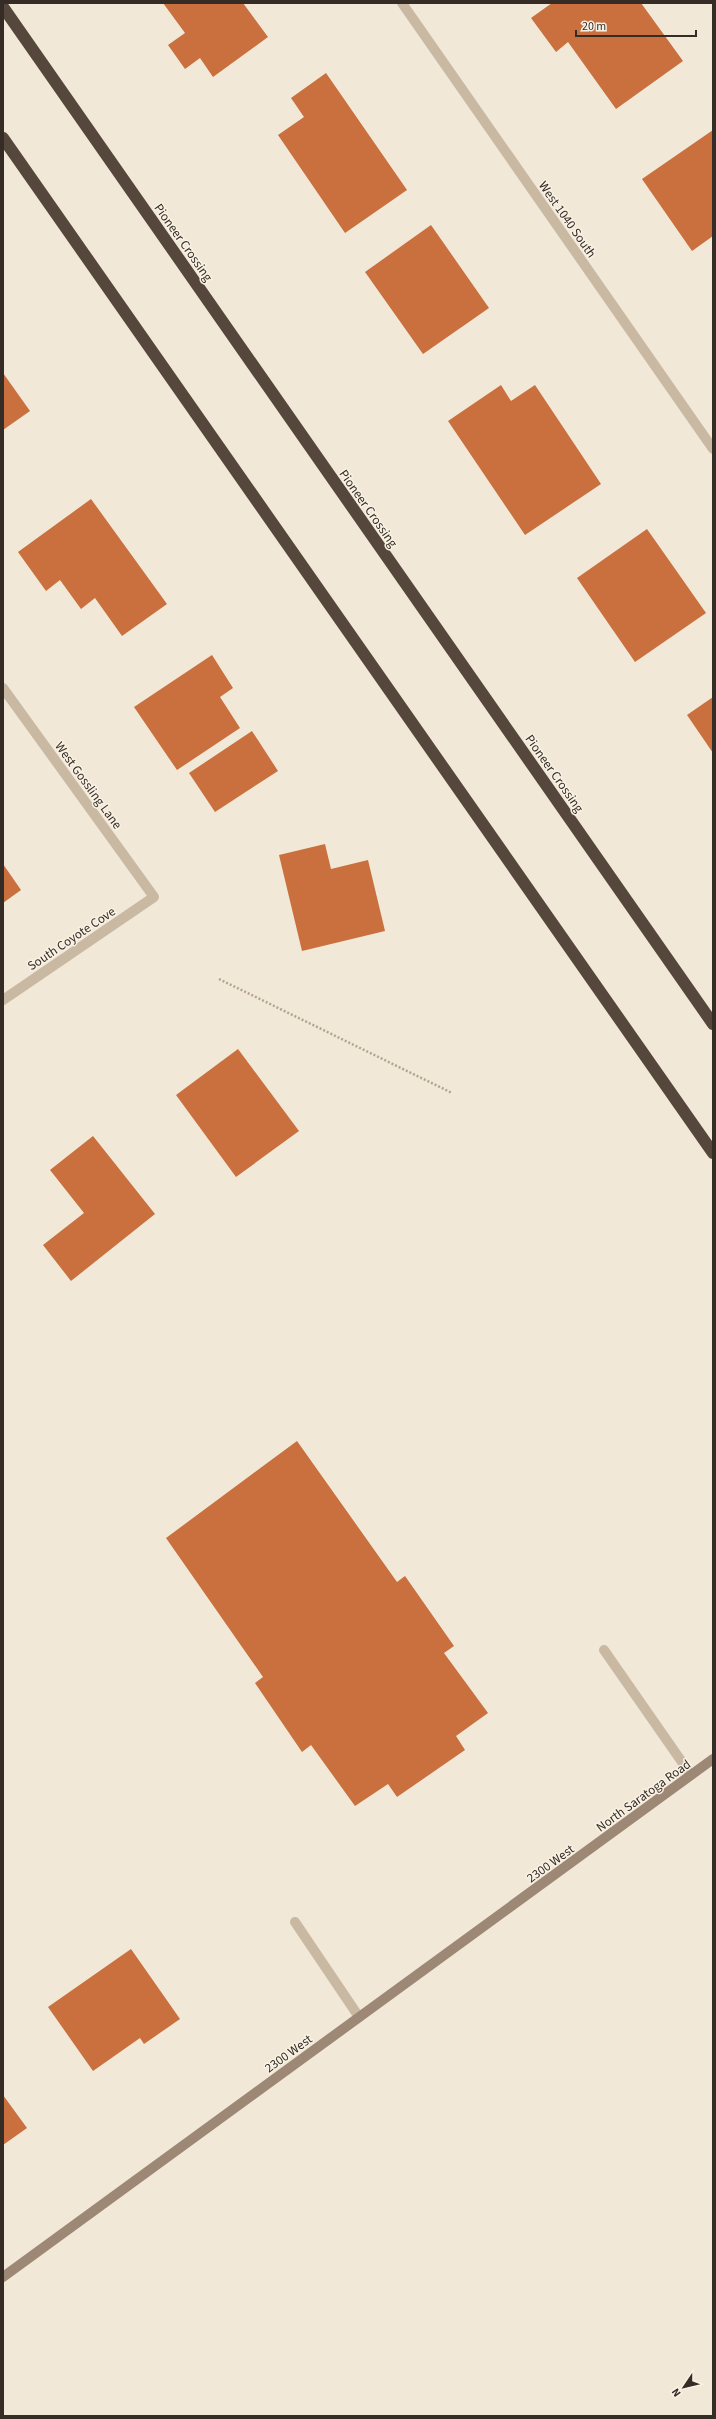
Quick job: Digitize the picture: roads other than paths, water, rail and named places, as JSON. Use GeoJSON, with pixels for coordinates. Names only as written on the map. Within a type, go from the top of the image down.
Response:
{"type":"FeatureCollection","features":[{"type":"Feature","properties":{"kind":"highway","name":"Pioneer Crossing"},"geometry":{"type":"LineString","coordinates":[[3,7],[713,1024]]}},
{"type":"Feature","properties":{"kind":"highway"},"geometry":{"type":"LineString","coordinates":[[3,138],[713,1153]]}},
{"type":"Feature","properties":{"kind":"main road","name":"North Saratoga Road"},"geometry":{"type":"LineString","coordinates":[[588,1851],[713,1759]]}},
{"type":"Feature","properties":{"kind":"main road","name":"2300 West"},"geometry":{"type":"LineString","coordinates":[[3,2276],[588,1851]]}},
{"type":"Feature","properties":{"kind":"street","name":"West 1040 South"},"geometry":{"type":"LineString","coordinates":[[402,3],[713,449]]}},
{"type":"Feature","properties":{"kind":"street","name":"West Gossling Lane"},"geometry":{"type":"LineString","coordinates":[[3,688],[154,897]]}},
{"type":"Feature","properties":{"kind":"street","name":"South Coyote Cove"},"geometry":{"type":"LineString","coordinates":[[3,1000],[154,897]]}},
{"type":"Feature","properties":{"kind":"street"},"geometry":{"type":"LineString","coordinates":[[604,1650],[691,1775]]}},
{"type":"Feature","properties":{"kind":"street"},"geometry":{"type":"LineString","coordinates":[[295,1922],[359,2017]]}}]}
